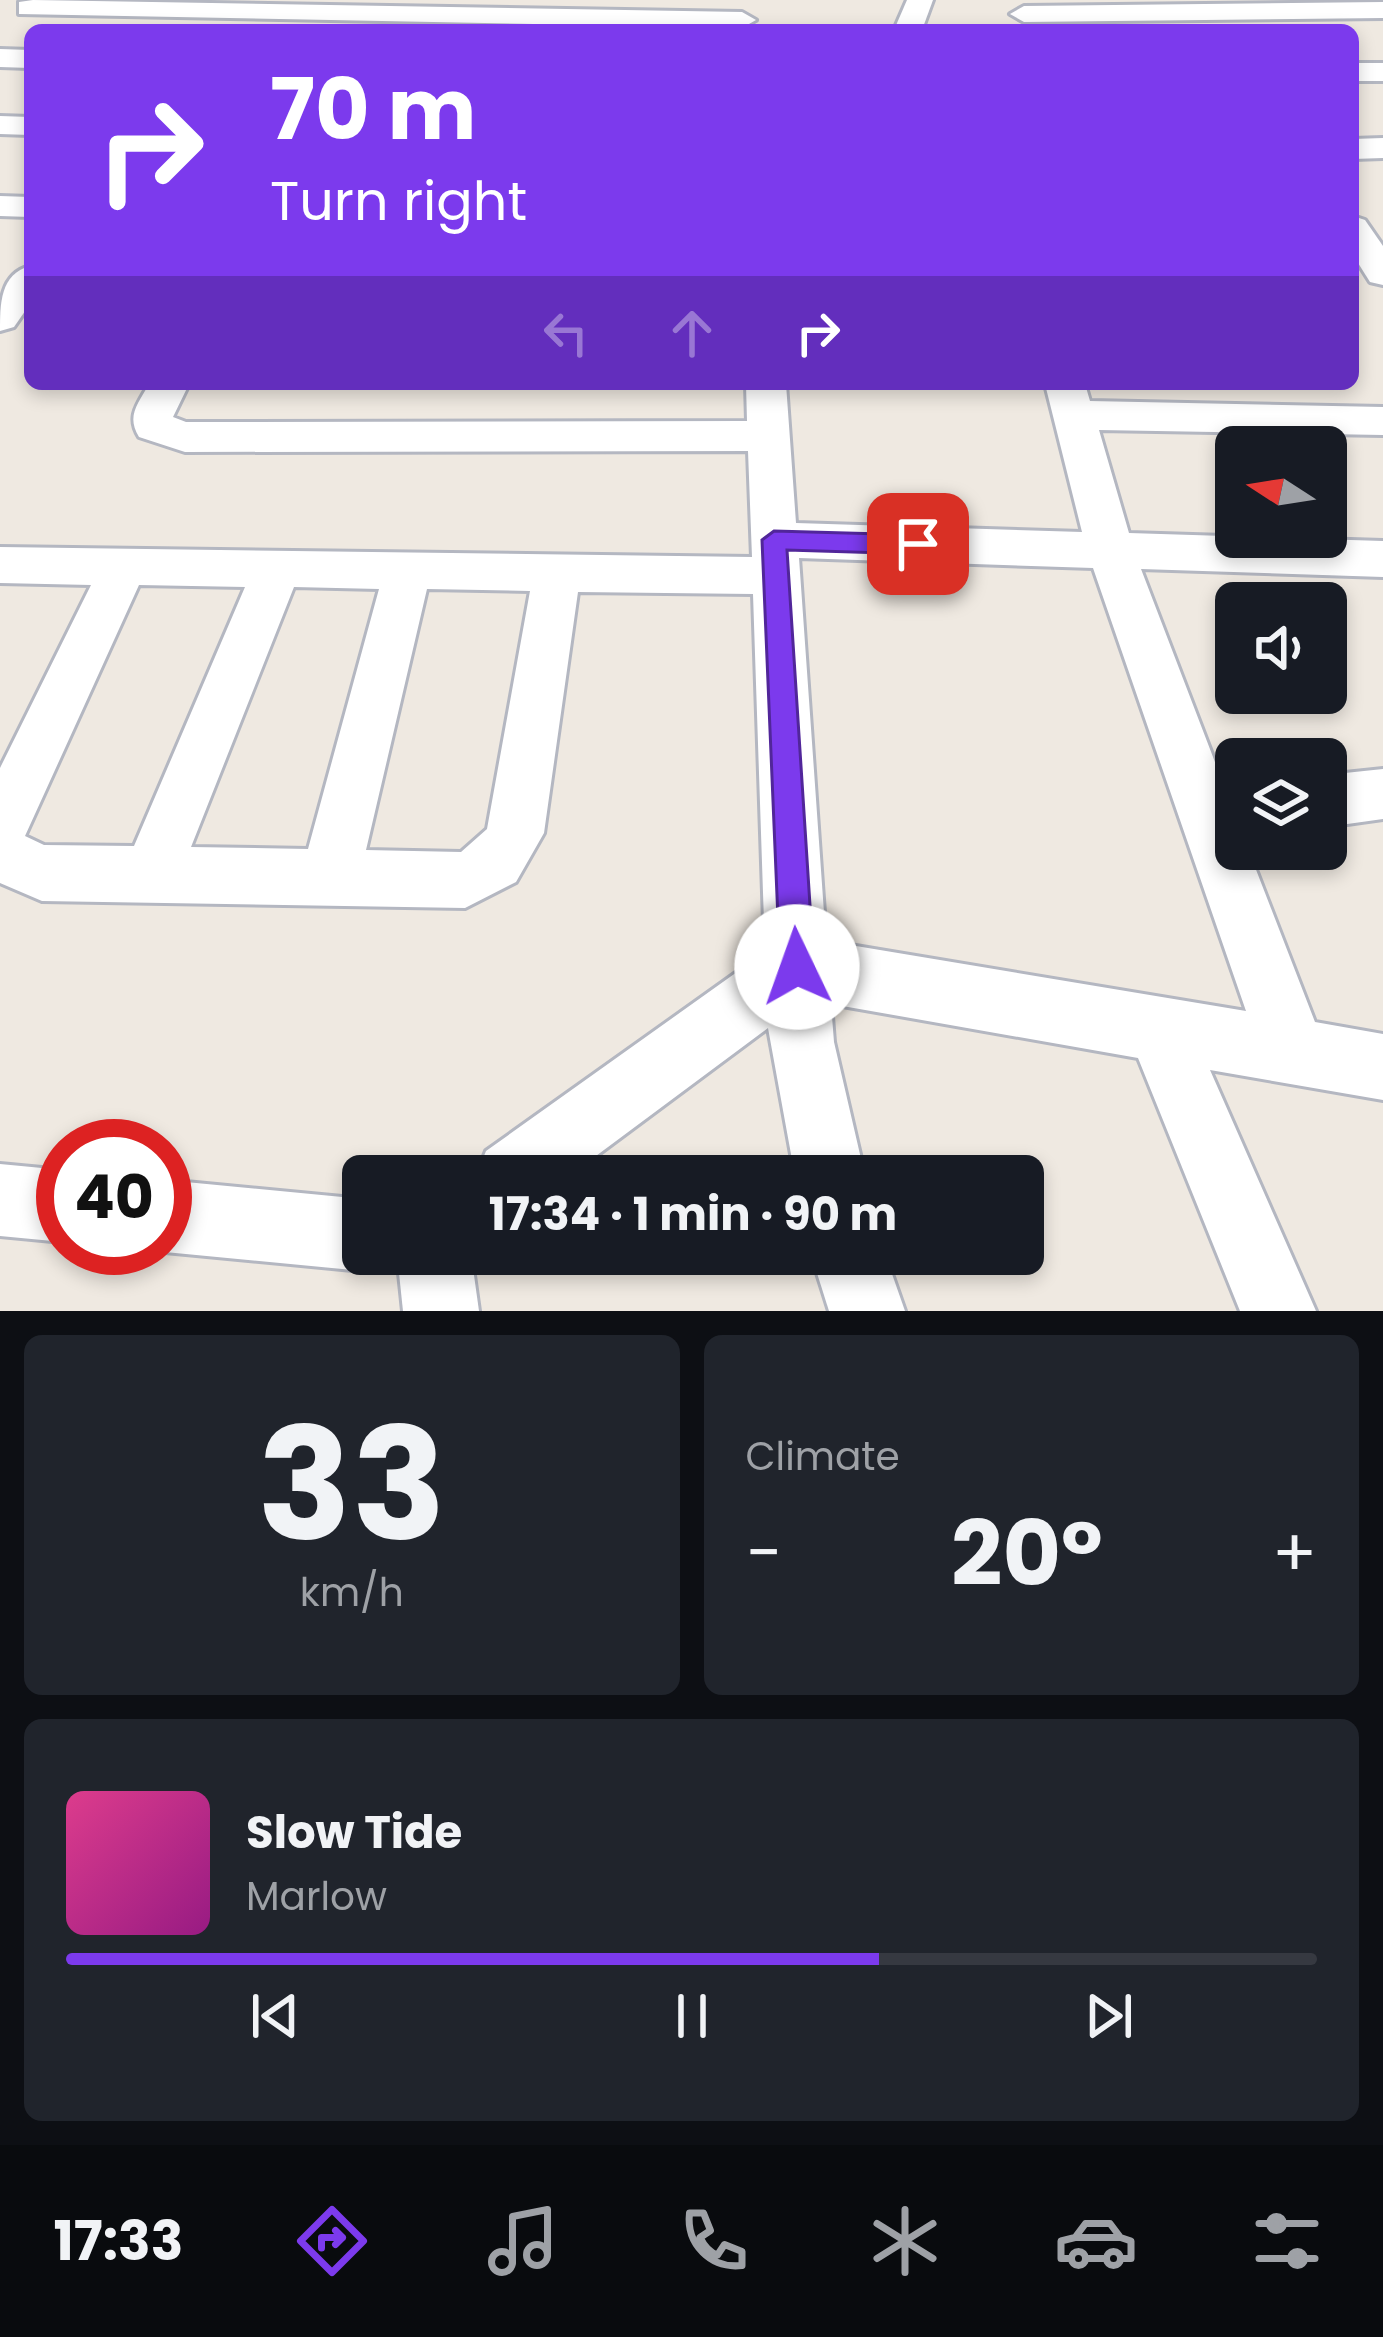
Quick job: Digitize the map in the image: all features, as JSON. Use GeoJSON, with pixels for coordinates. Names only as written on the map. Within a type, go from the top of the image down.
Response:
{"type":"FeatureCollection","features":[{"type":"Feature","properties":{"kind":"street"},"geometry":{"type":"LineString","coordinates":[[1377,0],[1383,8]]}},
{"type":"Feature","properties":{"kind":"street"},"geometry":{"type":"LineString","coordinates":[[1024,14],[1383,8]]}},
{"type":"Feature","properties":{"kind":"street"},"geometry":{"type":"LineString","coordinates":[[27,10],[742,17]]}},
{"type":"Feature","properties":{"kind":"street"},"geometry":{"type":"LineString","coordinates":[[1359,239],[1383,274]]}},
{"type":"Feature","properties":{"kind":"street"},"geometry":{"type":"LineString","coordinates":[[166,390],[152,417],[154,427],[185,437],[767,410],[801,1042],[825,1155]]}},
{"type":"Feature","properties":{"kind":"street"},"geometry":{"type":"LineString","coordinates":[[1215,801],[1110,550],[1070,399],[1264,402],[1383,422]]}},
{"type":"Feature","properties":{"kind":"street"},"geometry":{"type":"LineString","coordinates":[[0,565],[557,573],[775,558],[1110,550],[1383,559]]}},
{"type":"Feature","properties":{"kind":"street"},"geometry":{"type":"LineString","coordinates":[[0,827],[124,567]]}},
{"type":"Feature","properties":{"kind":"street"},"geometry":{"type":"LineString","coordinates":[[151,875],[277,569]]}},
{"type":"Feature","properties":{"kind":"street"},"geometry":{"type":"LineString","coordinates":[[330,877],[408,570]]}},
{"type":"Feature","properties":{"kind":"street"},"geometry":{"type":"LineString","coordinates":[[0,854],[42,873],[465,880],[490,868],[509,850],[557,573]]}},
{"type":"Feature","properties":{"kind":"street"},"geometry":{"type":"LineString","coordinates":[[1347,798],[1383,794]]}},
{"type":"Feature","properties":{"kind":"street"},"geometry":{"type":"LineString","coordinates":[[1238,870],[1293,1052]]}},
{"type":"Feature","properties":{"kind":"street"},"geometry":{"type":"LineString","coordinates":[[540,1155],[797,967],[1383,1066]]}},
{"type":"Feature","properties":{"kind":"street"},"geometry":{"type":"LineString","coordinates":[[1159,1028],[1278,1311]]}},
{"type":"Feature","properties":{"kind":"street"},"geometry":{"type":"LineString","coordinates":[[0,1200],[36,1203]]}},
{"type":"Feature","properties":{"kind":"street"},"geometry":{"type":"LineString","coordinates":[[192,1219],[342,1233]]}},
{"type":"Feature","properties":{"kind":"street"},"geometry":{"type":"LineString","coordinates":[[437,1275],[441,1311]]}},
{"type":"Feature","properties":{"kind":"street"},"geometry":{"type":"LineString","coordinates":[[855,1275],[867,1311]]}},
{"type":"Feature","properties":{"kind":"route"},"geometry":{"type":"LineString","coordinates":[[797,967],[774,540],[918,544]]}}]}
